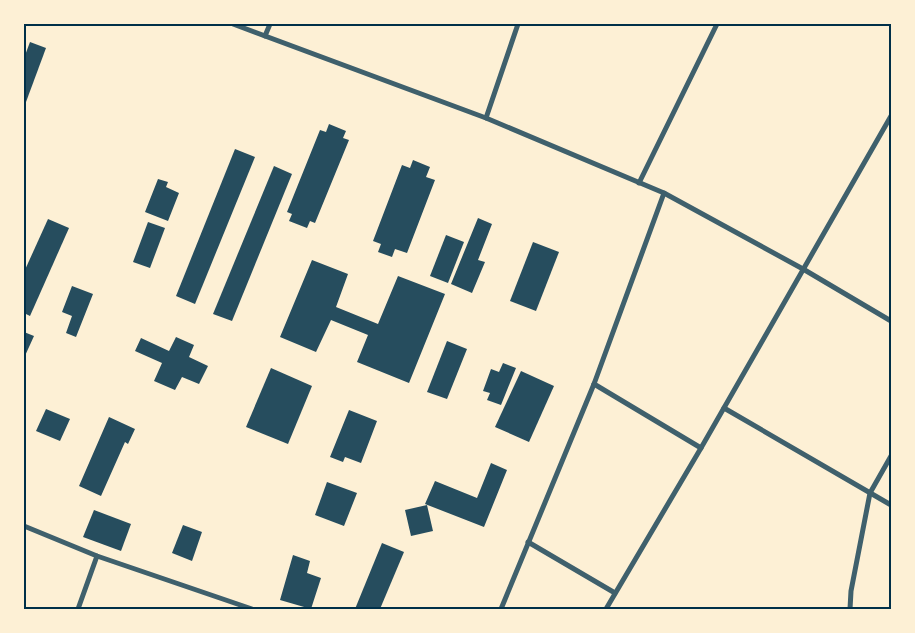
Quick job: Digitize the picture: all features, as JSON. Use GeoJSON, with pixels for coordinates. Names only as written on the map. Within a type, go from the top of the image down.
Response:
{"type":"FeatureCollection","features":[{"type":"Feature","properties":{"kind":"street"},"geometry":{"type":"LineString","coordinates":[[233,24],[486,118],[664,193],[803,269],[891,320]]}},
{"type":"Feature","properties":{"kind":"street"},"geometry":{"type":"LineString","coordinates":[[265,36],[270,24]]}},
{"type":"Feature","properties":{"kind":"street"},"geometry":{"type":"LineString","coordinates":[[486,118],[518,24]]}},
{"type":"Feature","properties":{"kind":"street"},"geometry":{"type":"LineString","coordinates":[[639,183],[718,24]]}},
{"type":"Feature","properties":{"kind":"street"},"geometry":{"type":"LineString","coordinates":[[606,609],[701,448],[891,116]]}},
{"type":"Feature","properties":{"kind":"street"},"geometry":{"type":"LineString","coordinates":[[501,609],[594,384],[664,193]]}},
{"type":"Feature","properties":{"kind":"street"},"geometry":{"type":"LineString","coordinates":[[594,384],[701,448]]}},
{"type":"Feature","properties":{"kind":"street"},"geometry":{"type":"LineString","coordinates":[[724,408],[891,506]]}},
{"type":"Feature","properties":{"kind":"street"},"geometry":{"type":"LineString","coordinates":[[850,609],[851,591],[870,493],[891,456]]}},
{"type":"Feature","properties":{"kind":"street"},"geometry":{"type":"LineString","coordinates":[[24,526],[97,556],[252,609]]}},
{"type":"Feature","properties":{"kind":"street"},"geometry":{"type":"LineString","coordinates":[[528,542],[615,593]]}},
{"type":"Feature","properties":{"kind":"street"},"geometry":{"type":"LineString","coordinates":[[78,609],[97,556]]}},
{"type":"Feature","properties":{"kind":"building"},"geometry":{"type":"Polygon","coordinates":[[[30,42],[46,48],[26,102],[24,101],[24,58],[30,42]]]}},
{"type":"Feature","properties":{"kind":"building"},"geometry":{"type":"Polygon","coordinates":[[[329,124],[346,131],[343,138],[349,140],[315,223],[310,221],[307,228],[289,221],[292,214],[287,212],[320,130],[326,132],[329,124]]]}},
{"type":"Feature","properties":{"kind":"building"},"geometry":{"type":"Polygon","coordinates":[[[235,149],[255,157],[195,304],[176,296],[235,149]]]}},
{"type":"Feature","properties":{"kind":"building"},"geometry":{"type":"Polygon","coordinates":[[[413,160],[430,167],[426,177],[435,180],[407,253],[395,249],[392,257],[378,252],[381,244],[373,241],[402,165],[410,168],[413,160]]]}},
{"type":"Feature","properties":{"kind":"building"},"geometry":{"type":"Polygon","coordinates":[[[274,166],[292,174],[232,321],[213,314],[274,166]]]}},
{"type":"Feature","properties":{"kind":"building"},"geometry":{"type":"Polygon","coordinates":[[[158,179],[168,182],[166,187],[179,193],[168,221],[145,212],[158,179]]]}},
{"type":"Feature","properties":{"kind":"building"},"geometry":{"type":"Polygon","coordinates":[[[478,218],[492,224],[478,260],[485,262],[472,293],[451,284],[478,218]]]}},
{"type":"Feature","properties":{"kind":"building"},"geometry":{"type":"Polygon","coordinates":[[[48,219],[69,228],[30,316],[24,313],[24,272],[48,219]]]}},
{"type":"Feature","properties":{"kind":"building"},"geometry":{"type":"Polygon","coordinates":[[[148,222],[165,228],[150,268],[133,262],[148,222]]]}},
{"type":"Feature","properties":{"kind":"building"},"geometry":{"type":"Polygon","coordinates":[[[446,235],[464,242],[448,283],[430,276],[446,235]]]}},
{"type":"Feature","properties":{"kind":"building"},"geometry":{"type":"Polygon","coordinates":[[[533,242],[559,252],[536,311],[510,301],[533,242]]]}},
{"type":"Feature","properties":{"kind":"building"},"geometry":{"type":"Polygon","coordinates":[[[312,260],[348,274],[336,307],[378,324],[398,276],[445,294],[409,383],[357,362],[368,335],[331,320],[316,352],[280,337],[312,260]]]}},
{"type":"Feature","properties":{"kind":"building"},"geometry":{"type":"Polygon","coordinates":[[[72,286],[93,294],[76,337],[66,333],[72,316],[62,312],[72,286]]]}},
{"type":"Feature","properties":{"kind":"building"},"geometry":{"type":"Polygon","coordinates":[[[24,332],[34,336],[24,358],[24,332]]]}},
{"type":"Feature","properties":{"kind":"building"},"geometry":{"type":"Polygon","coordinates":[[[176,337],[194,345],[189,357],[208,366],[199,384],[182,377],[175,390],[154,381],[162,363],[135,351],[141,338],[169,351],[176,337]]]}},
{"type":"Feature","properties":{"kind":"building"},"geometry":{"type":"Polygon","coordinates":[[[447,341],[467,349],[447,399],[427,392],[447,341]]]}},
{"type":"Feature","properties":{"kind":"building"},"geometry":{"type":"Polygon","coordinates":[[[503,363],[516,368],[501,405],[487,400],[490,393],[483,391],[491,369],[499,372],[503,363]]]}},
{"type":"Feature","properties":{"kind":"building"},"geometry":{"type":"Polygon","coordinates":[[[271,368],[312,386],[288,444],[246,427],[271,368]]]}},
{"type":"Feature","properties":{"kind":"building"},"geometry":{"type":"Polygon","coordinates":[[[521,371],[554,386],[529,442],[495,427],[521,371]]]}},
{"type":"Feature","properties":{"kind":"building"},"geometry":{"type":"Polygon","coordinates":[[[46,409],[70,419],[60,441],[36,431],[46,409]]]}},
{"type":"Feature","properties":{"kind":"building"},"geometry":{"type":"Polygon","coordinates":[[[349,410],[377,421],[361,463],[345,457],[343,462],[330,457],[349,410]]]}},
{"type":"Feature","properties":{"kind":"building"},"geometry":{"type":"Polygon","coordinates":[[[109,417],[135,429],[128,444],[125,442],[101,496],[79,486],[109,417]]]}},
{"type":"Feature","properties":{"kind":"building"},"geometry":{"type":"Polygon","coordinates":[[[491,463],[507,470],[484,527],[425,504],[435,481],[477,498],[491,463]]]}},
{"type":"Feature","properties":{"kind":"building"},"geometry":{"type":"Polygon","coordinates":[[[327,482],[357,493],[344,526],[315,515],[327,482]]]}},
{"type":"Feature","properties":{"kind":"building"},"geometry":{"type":"Polygon","coordinates":[[[427,505],[433,531],[411,536],[405,510],[427,505]]]}},
{"type":"Feature","properties":{"kind":"building"},"geometry":{"type":"Polygon","coordinates":[[[94,510],[131,524],[121,551],[83,537],[94,510]]]}},
{"type":"Feature","properties":{"kind":"building"},"geometry":{"type":"Polygon","coordinates":[[[183,525],[202,532],[192,561],[172,553],[183,525]]]}},
{"type":"Feature","properties":{"kind":"building"},"geometry":{"type":"Polygon","coordinates":[[[382,543],[404,552],[380,609],[355,609],[382,543]]]}},
{"type":"Feature","properties":{"kind":"building"},"geometry":{"type":"Polygon","coordinates":[[[293,555],[310,561],[307,573],[321,578],[311,609],[280,600],[293,555]]]}}]}
